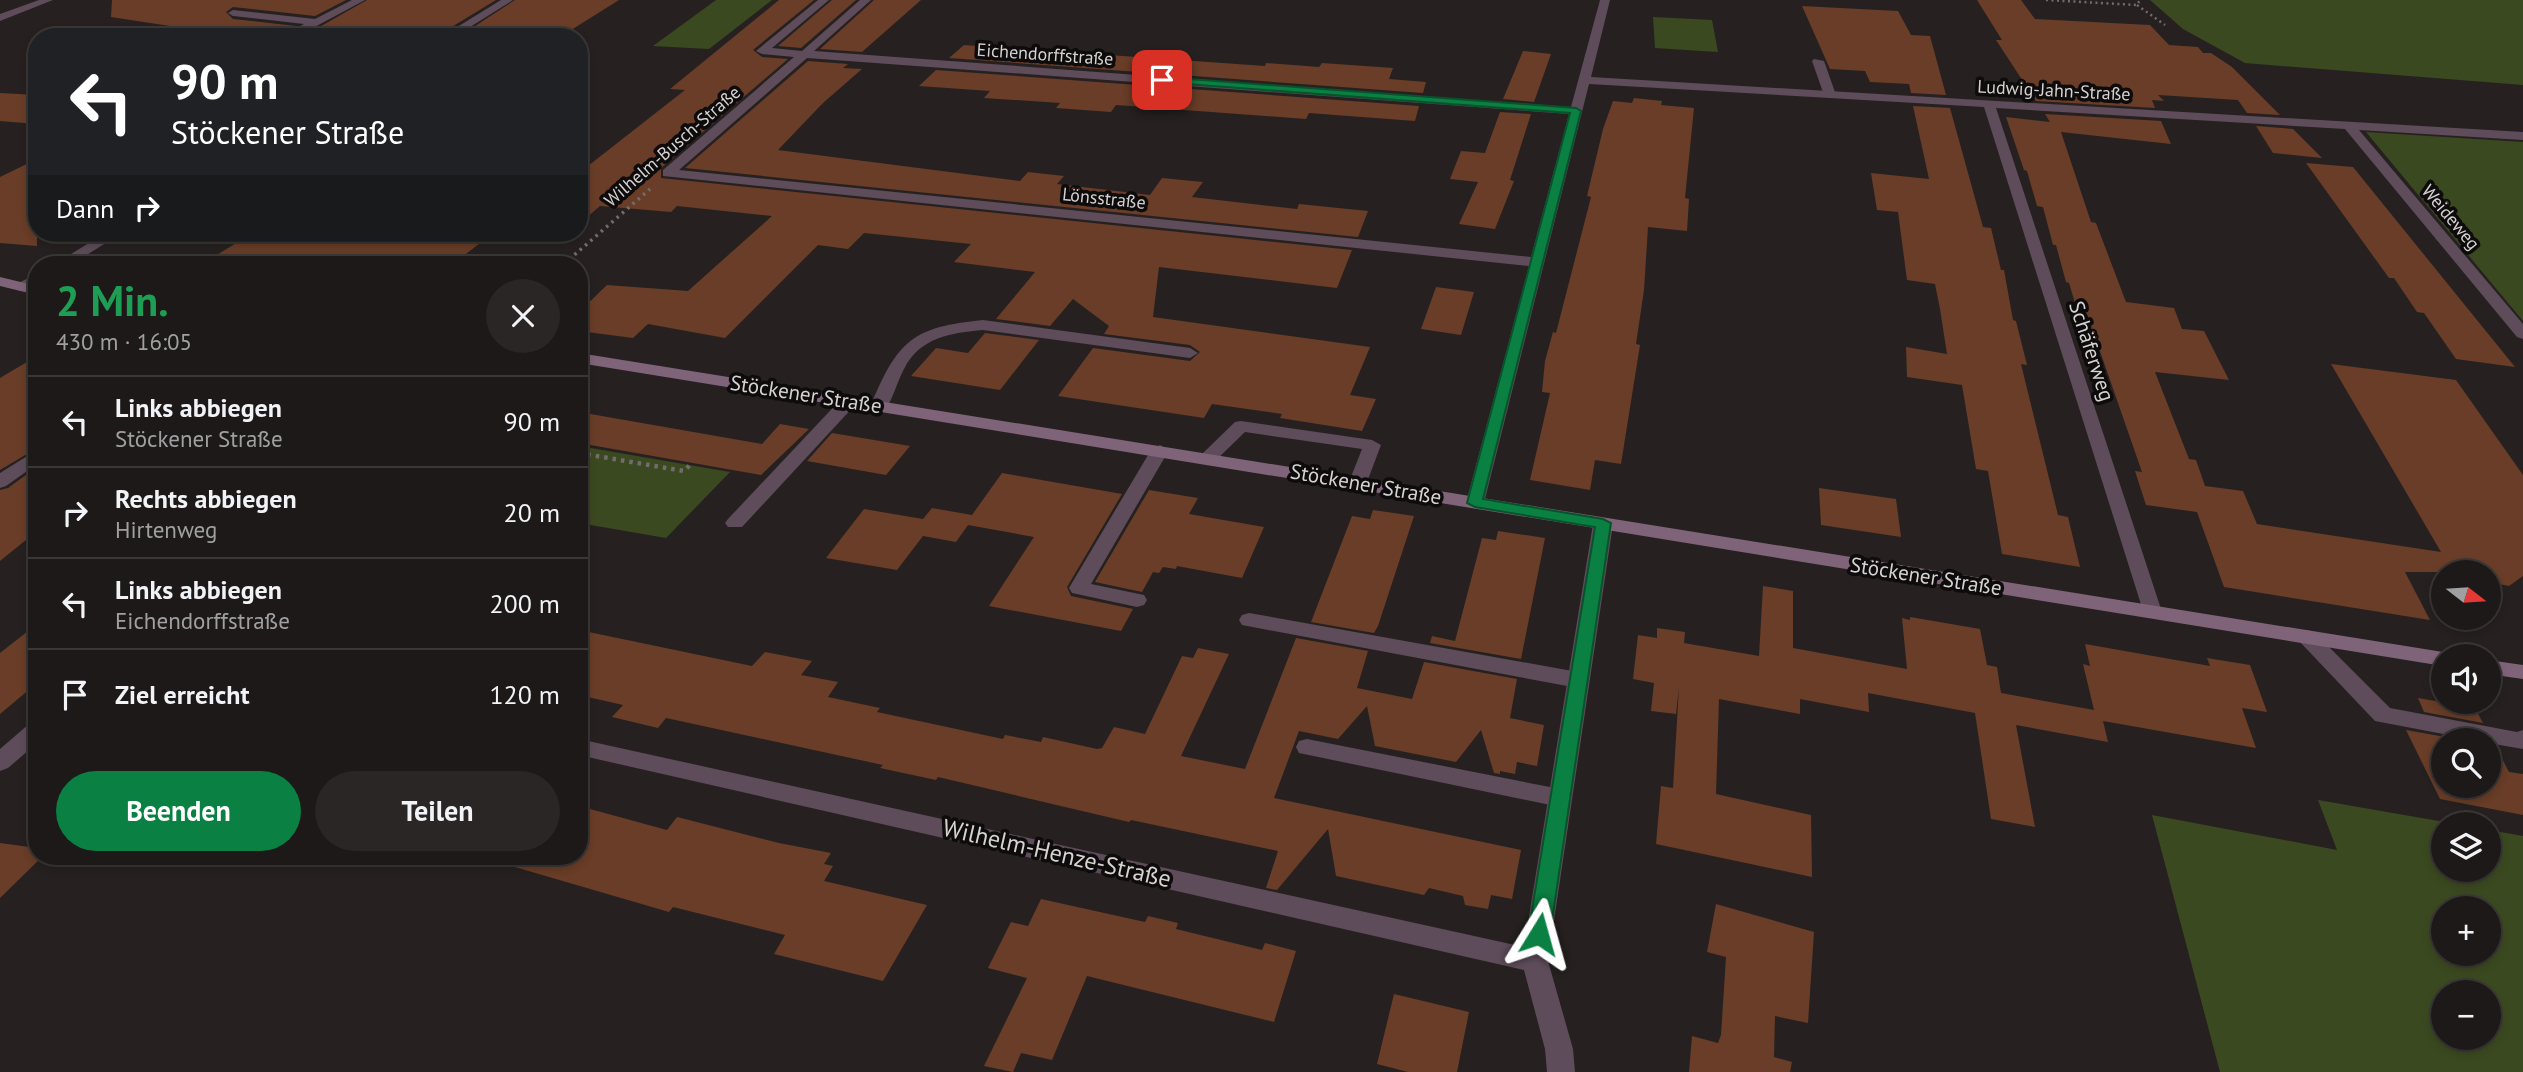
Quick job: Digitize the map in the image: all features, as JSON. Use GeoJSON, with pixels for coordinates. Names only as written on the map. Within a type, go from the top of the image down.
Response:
{"type":"FeatureCollection","features":[{"type":"Feature","properties":{"kind":"main road"},"geometry":{"type":"LineString","coordinates":[[0,281],[28,288]]}},
{"type":"Feature","properties":{"kind":"main road","name":"Stöckener Straße"},"geometry":{"type":"LineString","coordinates":[[588,359],[2431,657]]}},
{"type":"Feature","properties":{"kind":"main road"},"geometry":{"type":"LineString","coordinates":[[2501,669],[2523,672]]}},
{"type":"Feature","properties":{"kind":"street"},"geometry":{"type":"LineString","coordinates":[[0,18],[47,0]]}},
{"type":"Feature","properties":{"kind":"street"},"geometry":{"type":"LineString","coordinates":[[304,28],[360,0]]}},
{"type":"Feature","properties":{"kind":"street"},"geometry":{"type":"LineString","coordinates":[[461,28],[508,0]]}},
{"type":"Feature","properties":{"kind":"street"},"geometry":{"type":"LineString","coordinates":[[804,53],[762,51],[824,0]]}},
{"type":"Feature","properties":{"kind":"street","name":"Wilhelm-Busch-Straße"},"geometry":{"type":"LineString","coordinates":[[668,173],[866,0]]}},
{"type":"Feature","properties":{"kind":"street"},"geometry":{"type":"LineString","coordinates":[[1475,503],[1605,0]]}},
{"type":"Feature","properties":{"kind":"street"},"geometry":{"type":"LineString","coordinates":[[233,13],[316,22]]}},
{"type":"Feature","properties":{"kind":"street","name":"Eichendorffstraße"},"geometry":{"type":"LineString","coordinates":[[804,53],[1576,111]]}},
{"type":"Feature","properties":{"kind":"street"},"geometry":{"type":"LineString","coordinates":[[1818,61],[1830,95]]}},
{"type":"Feature","properties":{"kind":"street","name":"Ludwig-Jahn-Straße"},"geometry":{"type":"LineString","coordinates":[[1584,80],[2523,136]]}},
{"type":"Feature","properties":{"kind":"street","name":"Schäferweg"},"geometry":{"type":"LineString","coordinates":[[1989,104],[2152,612]]}},
{"type":"Feature","properties":{"kind":"street","name":"Weideweg"},"geometry":{"type":"LineString","coordinates":[[2349,126],[2523,334]]}},
{"type":"Feature","properties":{"kind":"street","name":"Lönsstraße"},"geometry":{"type":"LineString","coordinates":[[668,173],[1536,262]]}},
{"type":"Feature","properties":{"kind":"street"},"geometry":{"type":"LineString","coordinates":[[76,256],[100,242]]}},
{"type":"Feature","properties":{"kind":"street"},"geometry":{"type":"LineString","coordinates":[[20,286],[28,282]]}},
{"type":"Feature","properties":{"kind":"street"},"geometry":{"type":"LineString","coordinates":[[880,405],[903,353],[923,338],[956,328],[984,325],[1190,353]]}},
{"type":"Feature","properties":{"kind":"street"},"geometry":{"type":"LineString","coordinates":[[735,523],[849,401]]}},
{"type":"Feature","properties":{"kind":"street"},"geometry":{"type":"LineString","coordinates":[[1208,458],[1241,425],[1372,445],[1358,482]]}},
{"type":"Feature","properties":{"kind":"street"},"geometry":{"type":"LineString","coordinates":[[1137,600],[1079,588],[1160,450]]}},
{"type":"Feature","properties":{"kind":"street"},"geometry":{"type":"LineString","coordinates":[[0,482],[28,462]]}},
{"type":"Feature","properties":{"kind":"street"},"geometry":{"type":"LineString","coordinates":[[1561,1072],[1559,1049],[1535,961],[1603,523]]}},
{"type":"Feature","properties":{"kind":"street"},"geometry":{"type":"LineString","coordinates":[[1249,620],[1578,680]]}},
{"type":"Feature","properties":{"kind":"street"},"geometry":{"type":"LineString","coordinates":[[2307,637],[2383,715],[2523,741],[2523,738]]}},
{"type":"Feature","properties":{"kind":"street"},"geometry":{"type":"LineString","coordinates":[[0,762],[28,738]]}},
{"type":"Feature","properties":{"kind":"street"},"geometry":{"type":"LineString","coordinates":[[1307,747],[1560,798]]}},
{"type":"Feature","properties":{"kind":"street","name":"Wilhelm-Henze-Straße"},"geometry":{"type":"LineString","coordinates":[[588,749],[1535,961]]}},
{"type":"Feature","properties":{"kind":"path"},"geometry":{"type":"LineString","coordinates":[[2046,0],[2137,5],[2165,25]]}},
{"type":"Feature","properties":{"kind":"path"},"geometry":{"type":"LineString","coordinates":[[2137,5],[2140,0]]}},
{"type":"Feature","properties":{"kind":"path","name":"Wilhelm-Busch-Straße"},"geometry":{"type":"LineString","coordinates":[[573,256],[668,173]]}},
{"type":"Feature","properties":{"kind":"path"},"geometry":{"type":"LineString","coordinates":[[588,455],[684,471],[690,465]]}},
{"type":"Feature","properties":{"kind":"green space"},"geometry":{"type":"Polygon","coordinates":[[[716,0],[772,0],[709,49],[653,46],[716,0]]]}},
{"type":"Feature","properties":{"kind":"green space"},"geometry":{"type":"Polygon","coordinates":[[[2150,0],[2523,0],[2523,85],[2245,63],[2183,29],[2150,0]]]}},
{"type":"Feature","properties":{"kind":"green space"},"geometry":{"type":"Polygon","coordinates":[[[1653,17],[1712,20],[1718,52],[1655,48],[1653,17]]]}},
{"type":"Feature","properties":{"kind":"green space"},"geometry":{"type":"Polygon","coordinates":[[[2366,132],[2523,142],[2523,321],[2366,132]]]}},
{"type":"Feature","properties":{"kind":"green space"},"geometry":{"type":"Polygon","coordinates":[[[588,448],[730,472],[666,538],[588,525],[588,448]]]}},
{"type":"Feature","properties":{"kind":"green space"},"geometry":{"type":"Polygon","coordinates":[[[2318,800],[2431,820],[2431,882],[2501,882],[2501,832],[2523,836],[2523,1072],[2220,1072],[2152,815],[2337,850],[2318,800]]]}},
{"type":"Feature","properties":{"kind":"building"},"geometry":{"type":"Polygon","coordinates":[[[112,0],[346,0],[315,16],[233,7],[226,12],[233,19],[296,26],[293,28],[183,28],[111,17],[112,0]]]}},
{"type":"Feature","properties":{"kind":"building"},"geometry":{"type":"Polygon","coordinates":[[[367,0],[496,0],[450,28],[318,28],[367,0]]]}},
{"type":"Feature","properties":{"kind":"building"},"geometry":{"type":"Polygon","coordinates":[[[515,0],[619,0],[574,28],[472,28],[515,0]]]}},
{"type":"Feature","properties":{"kind":"building"},"geometry":{"type":"Polygon","coordinates":[[[779,0],[814,0],[753,50],[762,57],[788,59],[661,168],[661,178],[1352,250],[1337,288],[1159,267],[1153,317],[1370,347],[1350,395],[1376,399],[1362,431],[1280,418],[1282,414],[1212,404],[1204,418],[1058,396],[1093,348],[1190,361],[1200,352],[1190,345],[1104,334],[1109,326],[1073,299],[1050,326],[996,319],[1035,272],[954,262],[971,244],[864,233],[848,249],[818,245],[725,338],[648,324],[633,338],[588,332],[588,303],[607,285],[688,291],[772,216],[677,206],[671,212],[600,206],[588,216],[588,166],[685,90],[670,89],[779,0]]]}},
{"type":"Feature","properties":{"kind":"building"},"geometry":{"type":"Polygon","coordinates":[[[832,0],[856,0],[801,48],[778,46],[832,0]]]}},
{"type":"Feature","properties":{"kind":"building"},"geometry":{"type":"Polygon","coordinates":[[[874,0],[921,0],[862,52],[820,49],[874,0]]]}},
{"type":"Feature","properties":{"kind":"building"},"geometry":{"type":"Polygon","coordinates":[[[1977,0],[2021,0],[2035,19],[2150,25],[2169,45],[2198,47],[2203,53],[2211,53],[2232,67],[2280,115],[2247,113],[2238,100],[2158,95],[2164,101],[2152,100],[2155,108],[2036,101],[1996,40],[2002,40],[1977,0]]]}},
{"type":"Feature","properties":{"kind":"building"},"geometry":{"type":"Polygon","coordinates":[[[1802,6],[1898,11],[1911,35],[1930,36],[1946,95],[1911,93],[1909,84],[1870,82],[1865,71],[1830,69],[1802,6]]]}},
{"type":"Feature","properties":{"kind":"building"},"geometry":{"type":"Polygon","coordinates":[[[964,45],[1265,66],[1266,63],[1319,67],[1322,63],[1393,68],[1389,79],[1426,82],[1423,93],[949,58],[964,45]]]}},
{"type":"Feature","properties":{"kind":"building"},"geometry":{"type":"Polygon","coordinates":[[[1523,51],[1551,54],[1534,102],[1503,99],[1523,51]]]}},
{"type":"Feature","properties":{"kind":"building"},"geometry":{"type":"Polygon","coordinates":[[[808,61],[848,64],[843,68],[862,69],[823,103],[778,150],[1020,181],[1028,172],[1064,176],[1057,184],[1150,195],[1162,178],[1203,182],[1192,197],[1297,209],[1299,204],[1368,211],[1358,237],[685,168],[808,61]]]}},
{"type":"Feature","properties":{"kind":"building"},"geometry":{"type":"Polygon","coordinates":[[[936,70],[1419,106],[1415,121],[1309,113],[1306,119],[1116,105],[1111,112],[1056,108],[1060,103],[984,98],[990,91],[919,86],[936,70]]]}},
{"type":"Feature","properties":{"kind":"building"},"geometry":{"type":"Polygon","coordinates":[[[0,93],[28,95],[28,123],[0,121],[0,93]]]}},
{"type":"Feature","properties":{"kind":"building"},"geometry":{"type":"Polygon","coordinates":[[[1634,98],[1662,101],[1661,105],[1694,108],[1685,198],[1689,199],[1687,231],[1648,227],[1644,290],[1636,344],[1640,345],[1621,464],[1595,460],[1590,490],[1530,480],[1550,393],[1542,392],[1545,361],[1553,332],[1556,333],[1591,197],[1587,196],[1603,129],[1613,101],[1632,103],[1634,98]]]}},
{"type":"Feature","properties":{"kind":"building"},"geometry":{"type":"Polygon","coordinates":[[[1913,106],[1950,108],[1983,227],[1991,228],[2001,270],[2004,270],[2013,320],[2016,321],[2027,365],[2021,364],[2058,515],[2068,517],[2080,567],[2002,554],[1988,471],[1976,469],[1962,385],[1907,377],[1906,347],[1947,354],[1940,309],[1935,284],[1907,280],[1898,212],[1877,210],[1871,173],[1929,179],[1913,106]]]}},
{"type":"Feature","properties":{"kind":"building"},"geometry":{"type":"Polygon","coordinates":[[[1500,112],[1531,114],[1510,180],[1514,181],[1495,229],[1459,224],[1478,182],[1450,179],[1461,151],[1485,153],[1500,112]]]}},
{"type":"Feature","properties":{"kind":"building"},"geometry":{"type":"Polygon","coordinates":[[[2045,114],[2161,121],[2171,144],[2061,132],[2091,222],[2096,223],[2126,302],[2174,308],[2182,329],[2204,331],[2229,380],[2155,372],[2189,459],[2196,460],[2205,486],[2243,491],[2257,524],[2441,552],[2331,364],[2456,380],[2523,475],[2523,576],[2509,586],[2501,584],[2501,560],[2431,560],[2431,572],[2405,572],[2430,620],[2224,587],[2197,512],[2146,505],[2135,471],[2142,472],[2094,334],[2084,333],[2056,245],[2053,245],[2043,207],[2037,206],[2006,117],[2050,122],[2045,114]]]}},
{"type":"Feature","properties":{"kind":"building"},"geometry":{"type":"Polygon","coordinates":[[[2256,126],[2293,129],[2322,158],[2273,153],[2256,126]]]}},
{"type":"Feature","properties":{"kind":"building"},"geometry":{"type":"Polygon","coordinates":[[[28,163],[28,242],[37,242],[37,246],[0,243],[0,177],[28,163]]]}},
{"type":"Feature","properties":{"kind":"building"},"geometry":{"type":"Polygon","coordinates":[[[2306,163],[2353,167],[2515,367],[2456,359],[2424,313],[2417,312],[2394,278],[2389,278],[2306,163]]]}},
{"type":"Feature","properties":{"kind":"building"},"geometry":{"type":"Polygon","coordinates":[[[238,242],[481,242],[463,256],[215,256],[238,242]]]}},
{"type":"Feature","properties":{"kind":"building"},"geometry":{"type":"Polygon","coordinates":[[[1436,287],[1474,292],[1461,335],[1421,329],[1436,287]]]}},
{"type":"Feature","properties":{"kind":"building"},"geometry":{"type":"Polygon","coordinates":[[[985,333],[1039,340],[1000,390],[911,376],[936,348],[968,353],[985,333]]]}},
{"type":"Feature","properties":{"kind":"building"},"geometry":{"type":"Polygon","coordinates":[[[28,361],[28,453],[0,470],[0,378],[28,361]]]}},
{"type":"Feature","properties":{"kind":"building"},"geometry":{"type":"Polygon","coordinates":[[[588,414],[762,444],[780,424],[809,429],[761,475],[588,445],[588,414]]]}},
{"type":"Feature","properties":{"kind":"building"},"geometry":{"type":"Polygon","coordinates":[[[832,433],[910,446],[886,475],[807,461],[832,433]]]}},
{"type":"Feature","properties":{"kind":"building"},"geometry":{"type":"Polygon","coordinates":[[[1002,473],[1122,494],[1067,587],[1071,596],[1133,609],[1121,631],[989,606],[1034,537],[968,525],[956,542],[923,536],[897,570],[826,558],[864,509],[923,519],[932,508],[972,515],[1002,473]]]}},
{"type":"Feature","properties":{"kind":"building"},"geometry":{"type":"Polygon","coordinates":[[[28,474],[28,538],[0,561],[0,490],[8,488],[28,474]]]}},
{"type":"Feature","properties":{"kind":"building"},"geometry":{"type":"Polygon","coordinates":[[[1819,488],[1896,499],[1901,537],[1821,525],[1819,488]]]}},
{"type":"Feature","properties":{"kind":"building"},"geometry":{"type":"Polygon","coordinates":[[[1149,490],[1198,498],[1189,514],[1264,527],[1242,578],[1177,566],[1176,569],[1163,567],[1159,573],[1153,572],[1142,592],[1095,582],[1149,490]]]}},
{"type":"Feature","properties":{"kind":"building"},"geometry":{"type":"Polygon","coordinates":[[[1373,510],[1414,516],[1378,626],[1374,633],[1311,622],[1352,516],[1370,519],[1373,510]]]}},
{"type":"Feature","properties":{"kind":"building"},"geometry":{"type":"Polygon","coordinates":[[[1498,531],[1545,538],[1521,659],[1430,643],[1432,636],[1455,641],[1482,538],[1496,540],[1498,531]]]}},
{"type":"Feature","properties":{"kind":"building"},"geometry":{"type":"Polygon","coordinates":[[[1763,586],[1793,591],[1793,648],[1907,669],[1902,618],[1910,620],[1910,617],[1980,629],[1987,665],[1997,667],[2001,693],[2094,710],[2083,664],[2090,666],[2085,644],[2210,666],[2207,658],[2250,665],[2267,712],[2242,708],[2256,748],[2103,721],[2108,742],[2016,725],[2035,827],[1991,819],[1975,713],[1868,693],[1869,712],[1800,699],[1800,714],[1719,699],[1716,794],[1811,815],[1812,877],[1656,844],[1661,786],[1673,788],[1679,687],[1676,714],[1651,711],[1654,683],[1633,679],[1638,635],[1657,638],[1657,628],[1685,632],[1684,643],[1759,656],[1763,586]]]}},
{"type":"Feature","properties":{"kind":"building"},"geometry":{"type":"Polygon","coordinates":[[[28,631],[28,691],[0,714],[0,653],[28,631]]]}},
{"type":"Feature","properties":{"kind":"building"},"geometry":{"type":"Polygon","coordinates":[[[588,632],[752,666],[765,652],[812,661],[801,675],[838,682],[828,697],[880,708],[877,712],[1003,739],[1005,735],[1041,742],[1043,737],[1097,749],[1102,748],[1114,727],[1145,734],[1182,656],[1193,658],[1198,648],[1229,654],[1181,756],[1245,769],[1296,638],[1368,651],[1357,688],[1412,699],[1424,662],[1517,679],[1510,718],[1544,725],[1537,766],[1517,762],[1515,774],[1500,771],[1500,774],[1494,773],[1481,730],[1456,762],[1375,746],[1367,706],[1338,739],[1299,731],[1274,798],[1521,850],[1512,899],[1491,895],[1488,909],[1465,905],[1463,896],[1429,888],[1424,895],[1336,876],[1328,829],[1277,890],[1266,888],[1278,851],[1131,820],[1129,822],[938,777],[936,780],[880,768],[883,765],[666,718],[658,728],[612,717],[623,705],[588,697],[588,632]]]}},
{"type":"Feature","properties":{"kind":"building"},"geometry":{"type":"Polygon","coordinates":[[[2418,698],[2431,700],[2431,713],[2424,712],[2418,698]]]}},
{"type":"Feature","properties":{"kind":"building"},"geometry":{"type":"Polygon","coordinates":[[[2435,714],[2478,714],[2483,723],[2435,714]]]}},
{"type":"Feature","properties":{"kind":"building"},"geometry":{"type":"Polygon","coordinates":[[[2406,730],[2431,734],[2431,781],[2406,730]]]}},
{"type":"Feature","properties":{"kind":"building"},"geometry":{"type":"Polygon","coordinates":[[[2501,757],[2509,772],[2523,774],[2523,815],[2440,799],[2501,798],[2501,757]]]}},
{"type":"Feature","properties":{"kind":"building"},"geometry":{"type":"Polygon","coordinates":[[[590,809],[667,830],[677,817],[831,853],[824,864],[833,866],[824,881],[927,905],[883,981],[774,954],[785,935],[673,907],[669,912],[508,865],[588,865],[590,809]]]}},
{"type":"Feature","properties":{"kind":"building"},"geometry":{"type":"Polygon","coordinates":[[[0,843],[28,847],[28,865],[34,865],[0,898],[0,843]]]}},
{"type":"Feature","properties":{"kind":"building"},"geometry":{"type":"Polygon","coordinates":[[[1041,899],[1145,922],[1148,916],[1178,923],[1176,929],[1262,950],[1265,943],[1296,951],[1274,1022],[1087,976],[1052,1060],[1021,1053],[1013,1072],[984,1066],[1027,978],[988,968],[1011,922],[1028,926],[1041,899]]]}},
{"type":"Feature","properties":{"kind":"building"},"geometry":{"type":"Polygon","coordinates":[[[1716,904],[1814,932],[1808,1023],[1775,1016],[1774,1057],[1792,1062],[1790,1072],[1689,1072],[1692,1036],[1718,1043],[1721,1035],[1726,957],[1707,952],[1716,904]]]}},
{"type":"Feature","properties":{"kind":"building"},"geometry":{"type":"Polygon","coordinates":[[[1394,994],[1469,1012],[1457,1072],[1408,1072],[1377,1064],[1394,994]]]}},
{"type":"Feature","properties":{"kind":"route"},"geometry":{"type":"LineString","coordinates":[[1162,80],[1576,111],[1475,503],[1603,523],[1539,934]]}}]}
